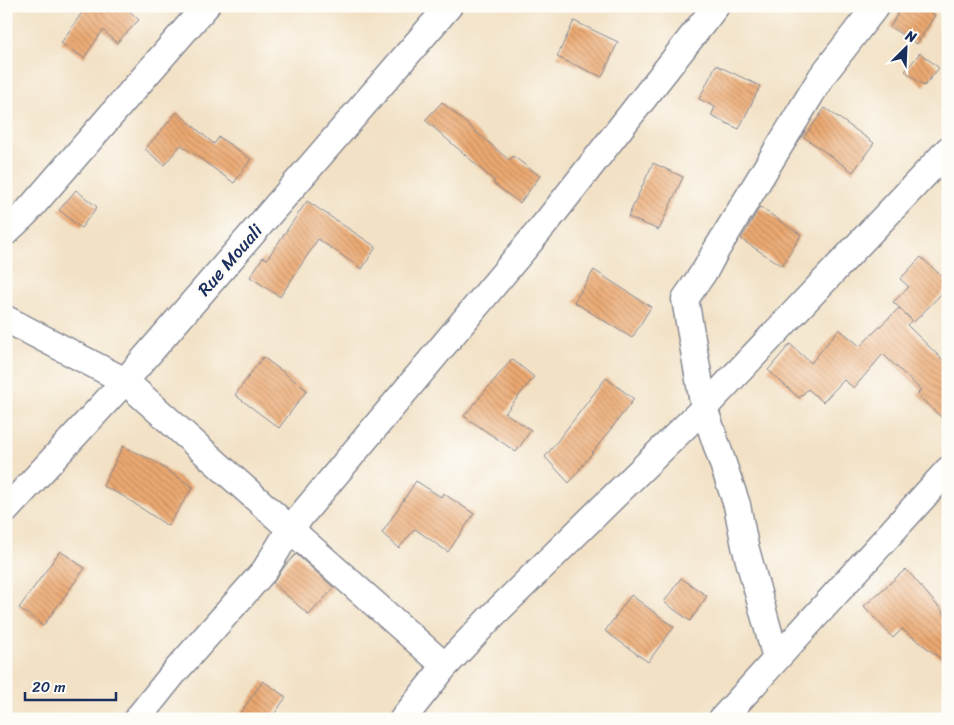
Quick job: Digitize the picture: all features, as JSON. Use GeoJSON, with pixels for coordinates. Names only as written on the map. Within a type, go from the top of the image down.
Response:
{"type":"FeatureCollection","features":[{"type":"Feature","properties":{"kind":"street"},"geometry":{"type":"LineString","coordinates":[[6,232],[26,213],[206,6]]}},
{"type":"Feature","properties":{"kind":"street","name":"Rue Mouali"},"geometry":{"type":"LineString","coordinates":[[6,510],[125,380],[449,6]]}},
{"type":"Feature","properties":{"kind":"street"},"geometry":{"type":"LineString","coordinates":[[137,719],[173,674],[265,570],[290,529],[549,219],[716,6]]}},
{"type":"Feature","properties":{"kind":"street"},"geometry":{"type":"LineString","coordinates":[[776,658],[745,546],[737,505],[704,408],[685,298],[706,269],[714,252],[822,76],[876,6]]}},
{"type":"Feature","properties":{"kind":"street"},"geometry":{"type":"LineString","coordinates":[[404,719],[445,666],[489,619],[704,408],[948,150]]}},
{"type":"Feature","properties":{"kind":"street"},"geometry":{"type":"LineString","coordinates":[[6,319],[125,380],[445,666]]}},
{"type":"Feature","properties":{"kind":"street"},"geometry":{"type":"LineString","coordinates":[[722,719],[948,470]]}},
{"type":"Feature","properties":{"kind":"building"},"geometry":{"type":"Polygon","coordinates":[[[78,6],[124,6],[139,20],[117,43],[103,30],[84,58],[61,43],[83,11],[78,6]]]}},
{"type":"Feature","properties":{"kind":"building"},"geometry":{"type":"Polygon","coordinates":[[[902,6],[921,6],[935,15],[917,44],[890,27],[902,6]]]}},
{"type":"Feature","properties":{"kind":"building"},"geometry":{"type":"Polygon","coordinates":[[[574,21],[618,42],[602,77],[557,57],[574,21]]]}},
{"type":"Feature","properties":{"kind":"building"},"geometry":{"type":"Polygon","coordinates":[[[920,53],[939,68],[924,86],[905,71],[920,53]]]}},
{"type":"Feature","properties":{"kind":"building"},"geometry":{"type":"Polygon","coordinates":[[[716,65],[760,86],[739,129],[711,116],[715,107],[699,99],[716,65]]]}},
{"type":"Feature","properties":{"kind":"building"},"geometry":{"type":"Polygon","coordinates":[[[442,102],[510,161],[513,156],[540,176],[520,203],[493,183],[495,181],[425,120],[442,102]]]}},
{"type":"Feature","properties":{"kind":"building"},"geometry":{"type":"Polygon","coordinates":[[[825,108],[874,143],[853,172],[804,137],[825,108]]]}},
{"type":"Feature","properties":{"kind":"building"},"geometry":{"type":"Polygon","coordinates":[[[177,112],[214,144],[219,137],[251,159],[234,183],[181,145],[164,165],[145,149],[177,112]]]}},
{"type":"Feature","properties":{"kind":"building"},"geometry":{"type":"Polygon","coordinates":[[[653,163],[683,177],[659,230],[628,217],[653,163]]]}},
{"type":"Feature","properties":{"kind":"building"},"geometry":{"type":"Polygon","coordinates":[[[76,190],[97,207],[81,228],[59,210],[76,190]]]}},
{"type":"Feature","properties":{"kind":"building"},"geometry":{"type":"Polygon","coordinates":[[[307,201],[376,247],[362,269],[318,239],[280,297],[250,277],[263,257],[267,259],[307,201]]]}},
{"type":"Feature","properties":{"kind":"building"},"geometry":{"type":"Polygon","coordinates":[[[760,207],[801,235],[782,266],[741,239],[760,207]]]}},
{"type":"Feature","properties":{"kind":"building"},"geometry":{"type":"Polygon","coordinates":[[[921,257],[948,282],[948,287],[914,322],[893,302],[909,287],[900,279],[921,257]]]}},
{"type":"Feature","properties":{"kind":"building"},"geometry":{"type":"Polygon","coordinates":[[[594,270],[651,307],[632,338],[574,302],[594,270]]]}},
{"type":"Feature","properties":{"kind":"building"},"geometry":{"type":"Polygon","coordinates":[[[899,308],[912,320],[907,325],[948,363],[948,424],[917,394],[921,390],[883,354],[854,388],[844,380],[823,402],[808,389],[799,398],[768,370],[790,344],[811,363],[839,329],[860,346],[899,308]]]}},
{"type":"Feature","properties":{"kind":"building"},"geometry":{"type":"Polygon","coordinates":[[[263,357],[307,390],[279,428],[235,395],[263,357]]]}},
{"type":"Feature","properties":{"kind":"building"},"geometry":{"type":"Polygon","coordinates":[[[512,359],[534,377],[505,413],[531,430],[516,452],[464,416],[512,359]]]}},
{"type":"Feature","properties":{"kind":"building"},"geometry":{"type":"Polygon","coordinates":[[[606,378],[634,399],[569,483],[545,457],[606,378]]]}},
{"type":"Feature","properties":{"kind":"building"},"geometry":{"type":"Polygon","coordinates":[[[123,446],[152,460],[193,487],[168,526],[123,496],[103,486],[123,446]]]}},
{"type":"Feature","properties":{"kind":"building"},"geometry":{"type":"Polygon","coordinates":[[[416,481],[441,497],[443,493],[474,514],[448,552],[415,529],[399,548],[382,533],[416,481]]]}},
{"type":"Feature","properties":{"kind":"building"},"geometry":{"type":"Polygon","coordinates":[[[60,551],[85,568],[43,626],[19,608],[60,551]]]}},
{"type":"Feature","properties":{"kind":"building"},"geometry":{"type":"Polygon","coordinates":[[[296,554],[334,588],[309,615],[273,583],[296,554]]]}},
{"type":"Feature","properties":{"kind":"building"},"geometry":{"type":"Polygon","coordinates":[[[906,569],[948,618],[948,664],[902,629],[893,638],[864,606],[906,569]]]}},
{"type":"Feature","properties":{"kind":"building"},"geometry":{"type":"Polygon","coordinates":[[[681,578],[707,596],[690,621],[664,602],[681,578]]]}},
{"type":"Feature","properties":{"kind":"building"},"geometry":{"type":"Polygon","coordinates":[[[631,595],[674,627],[648,662],[605,631],[631,595]]]}},
{"type":"Feature","properties":{"kind":"building"},"geometry":{"type":"Polygon","coordinates":[[[263,681],[286,697],[271,719],[236,719],[263,681]]]}}]}
